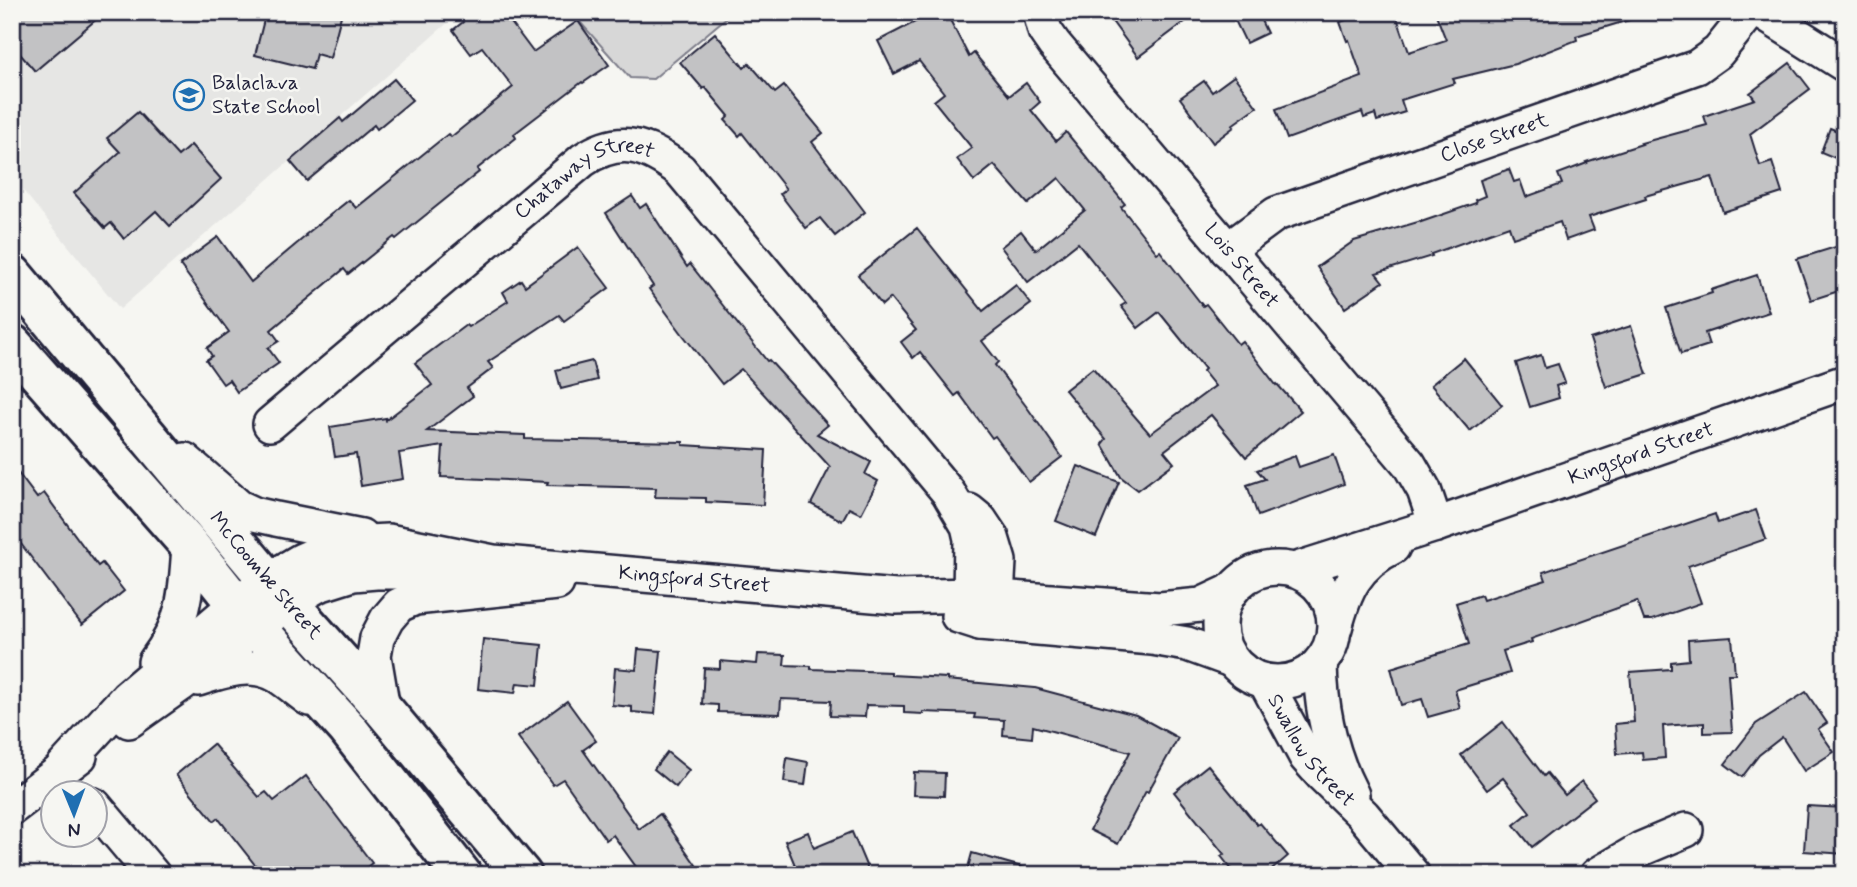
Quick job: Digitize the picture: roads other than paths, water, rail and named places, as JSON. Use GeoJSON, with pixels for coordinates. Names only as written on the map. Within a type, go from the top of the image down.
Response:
{"type":"FeatureCollection","features":[{"type":"Feature","properties":{"kind":"main road","name":"McCoombe Street"},"geometry":{"type":"LineString","coordinates":[[12,274],[278,591],[383,709],[522,875]]}},
{"type":"Feature","properties":{"kind":"main road","name":"McCoombe Street"},"geometry":{"type":"LineString","coordinates":[[12,344],[189,545],[246,616],[348,728],[463,875]]}},
{"type":"Feature","properties":{"kind":"street","name":"Lois Street"},"geometry":{"type":"LineString","coordinates":[[1040,12],[1045,31],[1054,44],[1409,464],[1424,490],[1436,525]]}},
{"type":"Feature","properties":{"kind":"street","name":"Close Street"},"geometry":{"type":"LineString","coordinates":[[1227,250],[1276,214],[1697,67],[1718,52],[1750,12]]}},
{"type":"Feature","properties":{"kind":"street"},"geometry":{"type":"LineString","coordinates":[[1761,12],[1845,65]]}},
{"type":"Feature","properties":{"kind":"street","name":"Chataway Street"},"geometry":{"type":"LineString","coordinates":[[270,425],[583,160],[606,148],[619,145],[650,152],[680,170],[948,492],[968,526],[982,605]]}},
{"type":"Feature","properties":{"kind":"street"},"geometry":{"type":"LineString","coordinates":[[90,368],[239,507],[254,514],[388,541]]}},
{"type":"Feature","properties":{"kind":"street","name":"Kingsford Street"},"geometry":{"type":"LineString","coordinates":[[1294,570],[1436,525],[1845,382]]}},
{"type":"Feature","properties":{"kind":"street","name":"Kingsford Street"},"geometry":{"type":"LineString","coordinates":[[1335,628],[1345,594],[1363,568],[1382,552],[1436,525]]}},
{"type":"Feature","properties":{"kind":"street","name":"Kingsford Street"},"geometry":{"type":"LineString","coordinates":[[246,616],[278,591],[302,560],[347,543],[388,541],[493,562],[982,605],[1172,609],[1201,605],[1229,593]]}},
{"type":"Feature","properties":{"kind":"street"},"geometry":{"type":"LineString","coordinates":[[63,767],[127,697],[168,645],[182,612],[189,545]]}},
{"type":"Feature","properties":{"kind":"street","name":"Kingsford Street"},"geometry":{"type":"LineString","coordinates":[[278,591],[318,585],[353,574],[437,572],[493,562]]}},
{"type":"Feature","properties":{"kind":"street"},"geometry":{"type":"LineString","coordinates":[[1276,567],[1294,570],[1310,578],[1324,590],[1332,608],[1335,628],[1330,647],[1320,664],[1304,676],[1285,682],[1265,681],[1246,674],[1231,660],[1223,645],[1219,627],[1222,609],[1229,593],[1242,579],[1258,570],[1276,567]]}},
{"type":"Feature","properties":{"kind":"street"},"geometry":{"type":"LineString","coordinates":[[383,709],[374,656],[377,638],[399,605],[415,598],[632,574]]}},
{"type":"Feature","properties":{"kind":"street","name":"Kingsford Street"},"geometry":{"type":"LineString","coordinates":[[982,605],[1187,644],[1231,660]]}},
{"type":"Feature","properties":{"kind":"street"},"geometry":{"type":"LineString","coordinates":[[127,697],[246,616]]}},
{"type":"Feature","properties":{"kind":"street"},"geometry":{"type":"LineString","coordinates":[[12,808],[63,767],[180,685],[246,616]]}},
{"type":"Feature","properties":{"kind":"street","name":"Swallow Street"},"geometry":{"type":"LineString","coordinates":[[1320,664],[1325,723],[1341,774],[1363,815]]}},
{"type":"Feature","properties":{"kind":"street"},"geometry":{"type":"LineString","coordinates":[[180,685],[228,669],[246,668],[275,674],[348,728]]}},
{"type":"Feature","properties":{"kind":"street","name":"Swallow Street"},"geometry":{"type":"LineString","coordinates":[[1265,681],[1306,757],[1363,815],[1413,875]]}},
{"type":"Feature","properties":{"kind":"street"},"geometry":{"type":"LineString","coordinates":[[63,767],[72,778]]}},
{"type":"Feature","properties":{"kind":"street"},"geometry":{"type":"LineString","coordinates":[[108,822],[153,875]]}},
{"type":"Feature","properties":{"kind":"street"},"geometry":{"type":"LineString","coordinates":[[1597,875],[1641,849],[1686,830]]}},
{"type":"Feature","properties":{"kind":"place","name":"Balaclava State School"},"geometry":{"type":"Point","coordinates":[189,95]}}]}
